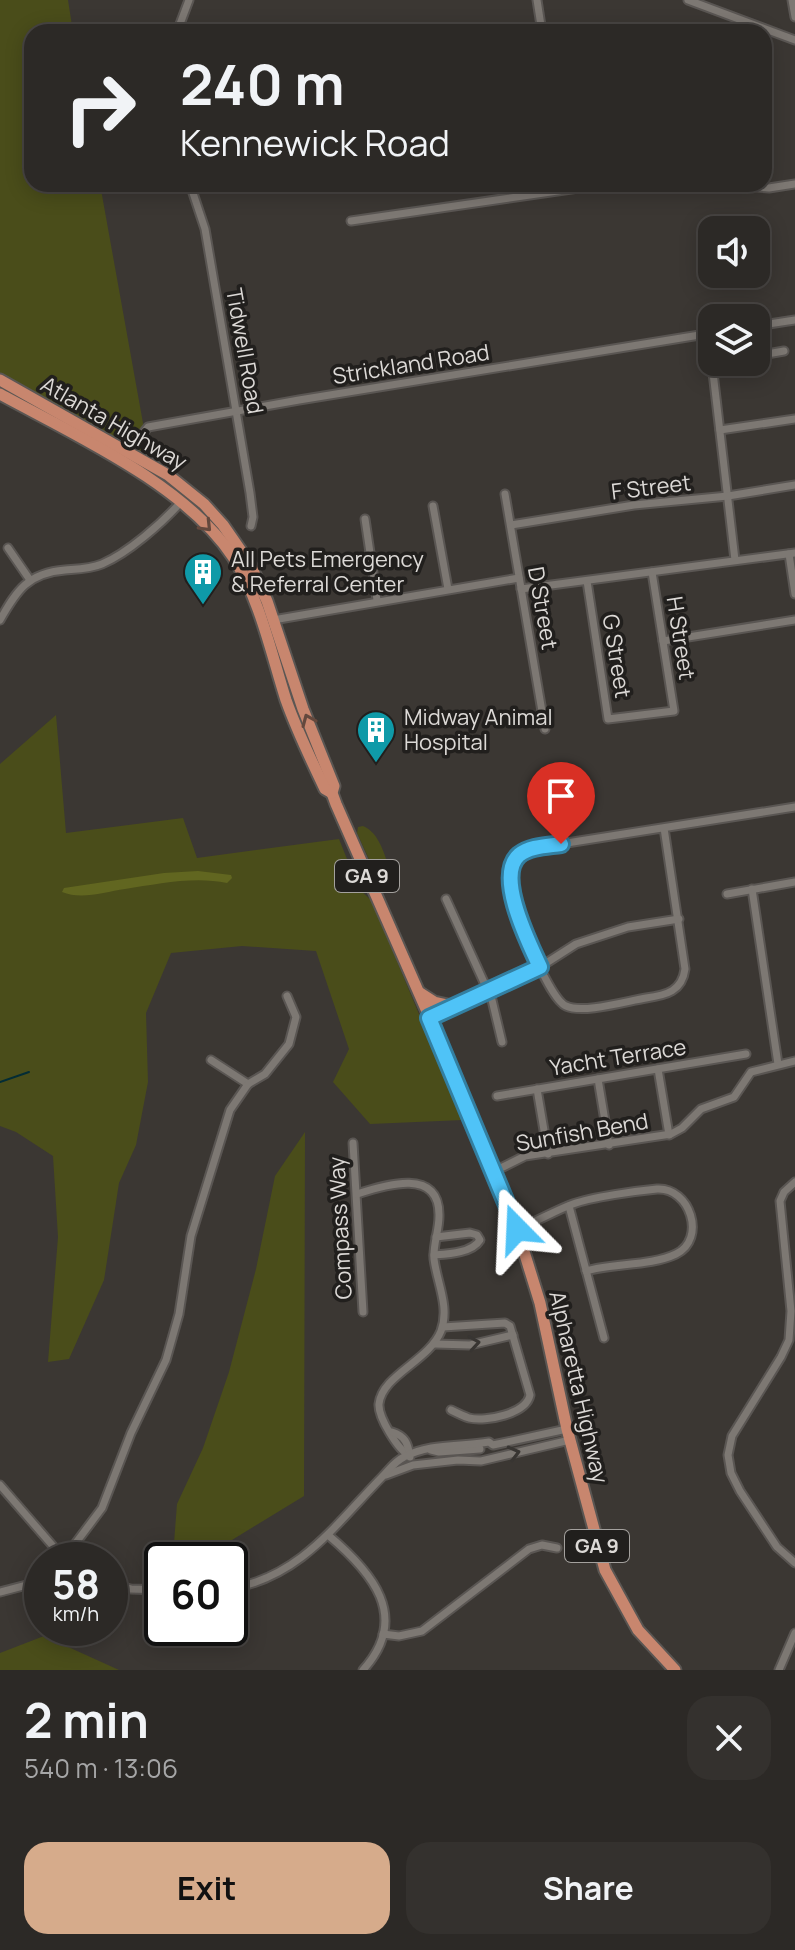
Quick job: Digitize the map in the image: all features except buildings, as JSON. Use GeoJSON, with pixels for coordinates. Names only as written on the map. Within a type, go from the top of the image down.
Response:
{"type":"FeatureCollection","features":[{"type":"Feature","properties":{"kind":"main road","name":"Atlanta Highway"},"geometry":{"type":"LineString","coordinates":[[0,380],[125,458],[210,529],[232,556],[267,621]]}},
{"type":"Feature","properties":{"kind":"main road","name":"Atlanta Highway"},"geometry":{"type":"LineString","coordinates":[[0,394],[179,482],[211,510],[250,564],[267,621],[334,786],[332,793]]}},
{"type":"Feature","properties":{"kind":"main road","name":"Alpharetta Highway"},"geometry":{"type":"LineString","coordinates":[[332,793],[517,1229],[540,1303],[568,1434],[605,1570],[638,1630],[675,1670]]}},
{"type":"Feature","properties":{"kind":"main road"},"geometry":{"type":"LineString","coordinates":[[417,991],[429,1000],[452,1006]]}},
{"type":"Feature","properties":{"kind":"street"},"geometry":{"type":"LineString","coordinates":[[180,24],[189,0]]}},
{"type":"Feature","properties":{"kind":"street"},"geometry":{"type":"LineString","coordinates":[[537,0],[541,24]]}},
{"type":"Feature","properties":{"kind":"street"},"geometry":{"type":"LineString","coordinates":[[688,0],[752,24]]}},
{"type":"Feature","properties":{"kind":"street"},"geometry":{"type":"LineString","coordinates":[[792,0],[795,17]]}},
{"type":"Feature","properties":{"kind":"street"},"geometry":{"type":"LineString","coordinates":[[772,31],[795,40]]}},
{"type":"Feature","properties":{"kind":"street"},"geometry":{"type":"LineString","coordinates":[[772,188],[795,184]]}},
{"type":"Feature","properties":{"kind":"street","name":"Tidwell Road"},"geometry":{"type":"LineString","coordinates":[[193,192],[205,229],[238,411],[252,505],[251,526]]}},
{"type":"Feature","properties":{"kind":"street"},"geometry":{"type":"LineString","coordinates":[[351,221],[531,192]]}},
{"type":"Feature","properties":{"kind":"street"},"geometry":{"type":"LineString","coordinates":[[770,324],[795,320]]}},
{"type":"Feature","properties":{"kind":"street","name":"Strickland Road"},"geometry":{"type":"LineString","coordinates":[[125,458],[148,427],[698,335]]}},
{"type":"Feature","properties":{"kind":"street"},"geometry":{"type":"LineString","coordinates":[[770,354],[784,351]]}},
{"type":"Feature","properties":{"kind":"street"},"geometry":{"type":"LineString","coordinates":[[713,376],[735,560]]}},
{"type":"Feature","properties":{"kind":"street"},"geometry":{"type":"LineString","coordinates":[[720,430],[795,419]]}},
{"type":"Feature","properties":{"kind":"street","name":"F Street"},"geometry":{"type":"LineString","coordinates":[[511,525],[634,505],[728,496],[795,485]]}},
{"type":"Feature","properties":{"kind":"street","name":"D Street"},"geometry":{"type":"LineString","coordinates":[[505,494],[545,729]]}},
{"type":"Feature","properties":{"kind":"street"},"geometry":{"type":"LineString","coordinates":[[0,620],[15,594],[30,580],[52,572],[88,568],[110,560],[180,503]]}},
{"type":"Feature","properties":{"kind":"street"},"geometry":{"type":"LineString","coordinates":[[433,506],[448,589]]}},
{"type":"Feature","properties":{"kind":"street"},"geometry":{"type":"LineString","coordinates":[[365,519],[377,600]]}},
{"type":"Feature","properties":{"kind":"street"},"geometry":{"type":"LineString","coordinates":[[8,548],[30,580]]}},
{"type":"Feature","properties":{"kind":"street"},"geometry":{"type":"LineString","coordinates":[[521,589],[792,553],[795,594]]}},
{"type":"Feature","properties":{"kind":"street","name":"H Street"},"geometry":{"type":"LineString","coordinates":[[652,572],[674,711]]}},
{"type":"Feature","properties":{"kind":"street"},"geometry":{"type":"LineString","coordinates":[[267,621],[519,578]]}},
{"type":"Feature","properties":{"kind":"street","name":"G Street"},"geometry":{"type":"LineString","coordinates":[[587,581],[608,719],[674,711]]}},
{"type":"Feature","properties":{"kind":"street"},"geometry":{"type":"LineString","coordinates":[[663,641],[795,620]]}},
{"type":"Feature","properties":{"kind":"street"},"geometry":{"type":"LineString","coordinates":[[664,828],[679,919],[685,969],[683,980],[678,989],[660,996],[582,1009],[570,1008],[554,997],[526,935],[510,885],[510,869],[516,859],[535,848],[795,807]]}},
{"type":"Feature","properties":{"kind":"street"},"geometry":{"type":"LineString","coordinates":[[727,894],[795,882]]}},
{"type":"Feature","properties":{"kind":"street"},"geometry":{"type":"LineString","coordinates":[[752,889],[778,1064]]}},
{"type":"Feature","properties":{"kind":"street"},"geometry":{"type":"LineString","coordinates":[[446,899],[488,989],[502,1042]]}},
{"type":"Feature","properties":{"kind":"street"},"geometry":{"type":"LineString","coordinates":[[429,1018],[540,967],[576,944],[628,927],[679,919]]}},
{"type":"Feature","properties":{"kind":"street"},"geometry":{"type":"LineString","coordinates":[[77,1542],[102,1508],[131,1433],[166,1360],[178,1324],[193,1227],[230,1110],[248,1084],[265,1074],[289,1044],[296,1017],[287,996]]}},
{"type":"Feature","properties":{"kind":"street","name":"Yacht Terrace"},"geometry":{"type":"LineString","coordinates":[[497,1096],[746,1054]]}},
{"type":"Feature","properties":{"kind":"street"},"geometry":{"type":"LineString","coordinates":[[211,1060],[248,1084]]}},
{"type":"Feature","properties":{"kind":"street","name":"Sunfish Bend"},"geometry":{"type":"LineString","coordinates":[[493,1168],[503,1167],[525,1156],[669,1135],[682,1128],[701,1109],[734,1097],[751,1072],[795,1061]]}},
{"type":"Feature","properties":{"kind":"street"},"geometry":{"type":"LineString","coordinates":[[658,1069],[669,1135]]}},
{"type":"Feature","properties":{"kind":"street"},"geometry":{"type":"LineString","coordinates":[[598,1079],[609,1145]]}},
{"type":"Feature","properties":{"kind":"street"},"geometry":{"type":"LineString","coordinates":[[537,1089],[548,1154]]}},
{"type":"Feature","properties":{"kind":"street","name":"Compass Way"},"geometry":{"type":"LineString","coordinates":[[353,1143],[363,1312]]}},
{"type":"Feature","properties":{"kind":"street"},"geometry":{"type":"LineString","coordinates":[[795,1182],[784,1192],[780,1201],[791,1286],[791,1321],[786,1348],[732,1436],[728,1455],[731,1473],[740,1491],[777,1547],[795,1563]]}},
{"type":"Feature","properties":{"kind":"street"},"geometry":{"type":"LineString","coordinates":[[357,1194],[401,1183],[425,1187],[439,1207],[434,1255],[443,1292],[443,1327],[435,1344],[391,1382],[381,1395],[380,1415],[392,1432],[407,1442],[413,1465]]}},
{"type":"Feature","properties":{"kind":"street"},"geometry":{"type":"LineString","coordinates":[[517,1229],[569,1206],[664,1189],[683,1199],[691,1216],[690,1240],[678,1253],[586,1271]]}},
{"type":"Feature","properties":{"kind":"street"},"geometry":{"type":"LineString","coordinates":[[569,1206],[604,1338]]}},
{"type":"Feature","properties":{"kind":"street"},"geometry":{"type":"LineString","coordinates":[[434,1255],[468,1249],[480,1240],[470,1233],[436,1237]]}},
{"type":"Feature","properties":{"kind":"street"},"geometry":{"type":"LineString","coordinates":[[443,1327],[505,1323],[510,1326],[530,1395],[525,1406],[516,1412],[467,1418],[451,1410]]}},
{"type":"Feature","properties":{"kind":"street"},"geometry":{"type":"LineString","coordinates":[[435,1344],[470,1345],[513,1335]]}},
{"type":"Feature","properties":{"kind":"street"},"geometry":{"type":"LineString","coordinates":[[786,1348],[795,1353]]}},
{"type":"Feature","properties":{"kind":"street"},"geometry":{"type":"LineString","coordinates":[[248,1584],[284,1570],[303,1558],[390,1466],[409,1455],[421,1450],[486,1447],[568,1434]]}},
{"type":"Feature","properties":{"kind":"street"},"geometry":{"type":"LineString","coordinates":[[383,1476],[413,1465],[481,1461],[568,1434]]}},
{"type":"Feature","properties":{"kind":"street"},"geometry":{"type":"LineString","coordinates":[[464,1447],[489,1442],[486,1447]]}},
{"type":"Feature","properties":{"kind":"street"},"geometry":{"type":"LineString","coordinates":[[464,1447],[466,1460]]}},
{"type":"Feature","properties":{"kind":"street"},"geometry":{"type":"LineString","coordinates":[[0,1485],[49,1542]]}},
{"type":"Feature","properties":{"kind":"street"},"geometry":{"type":"LineString","coordinates":[[328,1535],[375,1582],[385,1613],[383,1634],[376,1653],[363,1670]]}},
{"type":"Feature","properties":{"kind":"street"},"geometry":{"type":"LineString","coordinates":[[383,1634],[399,1636],[422,1631],[529,1549],[542,1545],[557,1548]]}},
{"type":"Feature","properties":{"kind":"street"},"geometry":{"type":"LineString","coordinates":[[0,1592],[24,1586]]}},
{"type":"Feature","properties":{"kind":"street"},"geometry":{"type":"LineString","coordinates":[[779,1670],[795,1633]]}},
{"type":"Feature","properties":{"kind":"green space"},"geometry":{"type":"Polygon","coordinates":[[[0,0],[68,0],[72,24],[24,24],[24,192],[101,192],[150,462],[0,377],[0,0]]]}},
{"type":"Feature","properties":{"kind":"green space"},"geometry":{"type":"Polygon","coordinates":[[[56,715],[66,833],[183,818],[197,858],[339,839],[359,889],[372,901],[463,1120],[370,1124],[333,1082],[349,1049],[316,951],[242,946],[171,953],[146,1013],[148,1082],[136,1145],[119,1183],[104,1280],[69,1359],[48,1362],[58,1237],[53,1156],[16,1132],[0,1126],[0,764],[56,715]]]}},
{"type":"Feature","properties":{"kind":"green space"},"geometry":{"type":"Polygon","coordinates":[[[363,826],[374,834],[381,845],[391,872],[387,877],[378,879],[357,833],[358,827],[363,826]]]}},
{"type":"Feature","properties":{"kind":"green space"},"geometry":{"type":"Polygon","coordinates":[[[198,871],[231,875],[232,878],[227,883],[202,880],[176,882],[85,895],[62,892],[64,888],[198,871]]]}},
{"type":"Feature","properties":{"kind":"green space"},"geometry":{"type":"Polygon","coordinates":[[[305,1132],[304,1496],[229,1542],[174,1542],[177,1504],[203,1448],[229,1372],[256,1269],[275,1176],[305,1132]]]}},
{"type":"Feature","properties":{"kind":"green space"},"geometry":{"type":"Polygon","coordinates":[[[24,1644],[66,1646],[119,1670],[0,1670],[0,1653],[24,1644]]]}},
{"type":"Feature","properties":{"kind":"waterway"},"geometry":{"type":"LineString","coordinates":[[0,1082],[29,1072]]}},
{"type":"Feature","properties":{"kind":"place","name":"All Pets Emergency & Referral Center"},"geometry":{"type":"Point","coordinates":[203,606]}},
{"type":"Feature","properties":{"kind":"place","name":"Midway Animal Hospital"},"geometry":{"type":"Point","coordinates":[376,764]}},
{"type":"Feature","properties":{"kind":"route"},"geometry":{"type":"LineString","coordinates":[[517,1229],[429,1018],[540,967],[510,885],[510,869],[516,859],[527,851],[561,844]]}}]}
